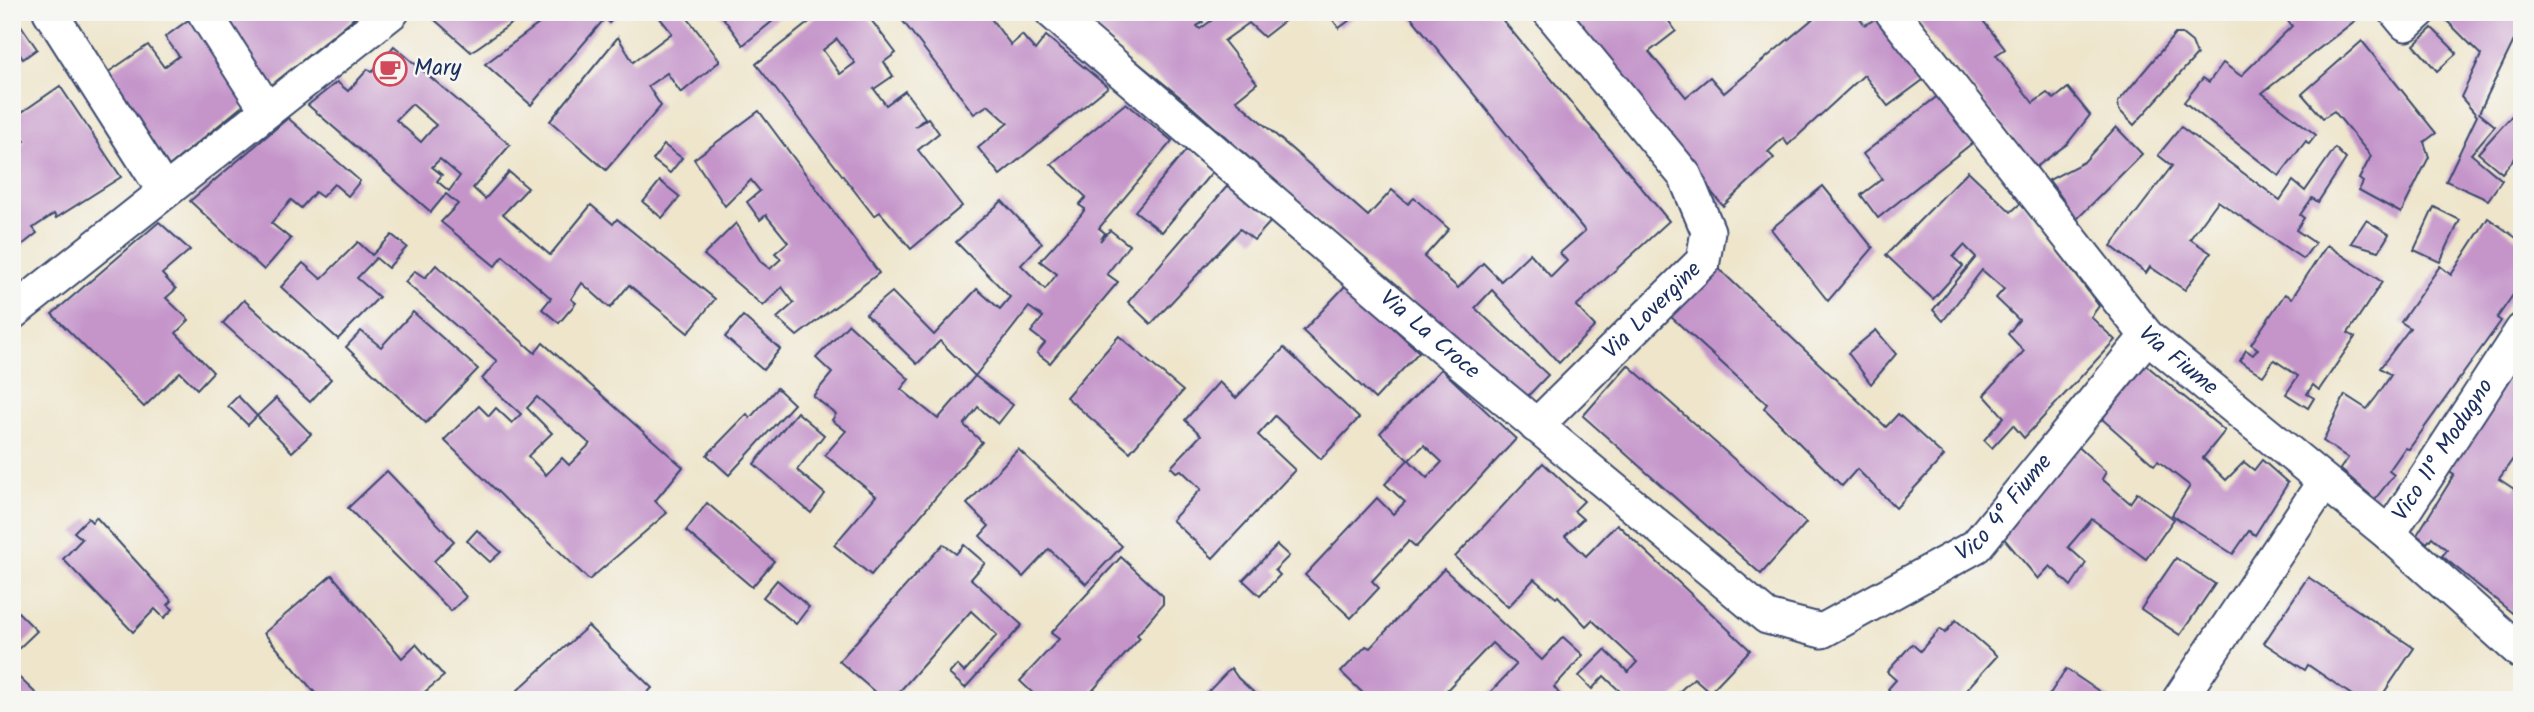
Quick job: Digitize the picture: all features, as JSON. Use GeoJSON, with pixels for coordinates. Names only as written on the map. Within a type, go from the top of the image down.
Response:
{"type":"FeatureCollection","features":[{"type":"Feature","properties":{"kind":"street"},"geometry":{"type":"LineString","coordinates":[[50,12],[164,191]]}},
{"type":"Feature","properties":{"kind":"street"},"geometry":{"type":"LineString","coordinates":[[204,12],[267,110]]}},
{"type":"Feature","properties":{"kind":"street"},"geometry":{"type":"LineString","coordinates":[[12,313],[393,12]]}},
{"type":"Feature","properties":{"kind":"street","name":"Via La Croce"},"geometry":{"type":"LineString","coordinates":[[1052,12],[1536,426],[1767,617],[1822,631]]}},
{"type":"Feature","properties":{"kind":"street","name":"Via Lovergine"},"geometry":{"type":"LineString","coordinates":[[1536,426],[1703,261],[1707,231],[1685,176],[1550,12]]}},
{"type":"Feature","properties":{"kind":"street","name":"Via Fiume"},"geometry":{"type":"LineString","coordinates":[[1892,12],[2147,336],[2389,534],[2522,653]]}},
{"type":"Feature","properties":{"kind":"street","name":"Vico 11° Modugno"},"geometry":{"type":"LineString","coordinates":[[2389,534],[2522,330]]}},
{"type":"Feature","properties":{"kind":"street","name":"Vico 4° Fiume"},"geometry":{"type":"LineString","coordinates":[[1822,631],[1976,546],[2147,336]]}},
{"type":"Feature","properties":{"kind":"street"},"geometry":{"type":"LineString","coordinates":[[2179,700],[2324,482]]}},
{"type":"Feature","properties":{"kind":"building"},"geometry":{"type":"Polygon","coordinates":[[[12,12],[37,49],[23,59],[12,43],[12,12]]]}},
{"type":"Feature","properties":{"kind":"building"},"geometry":{"type":"Polygon","coordinates":[[[215,12],[350,12],[354,18],[265,91],[215,12]]]}},
{"type":"Feature","properties":{"kind":"building"},"geometry":{"type":"Polygon","coordinates":[[[426,12],[528,12],[471,52],[426,12]]]}},
{"type":"Feature","properties":{"kind":"building"},"geometry":{"type":"Polygon","coordinates":[[[555,12],[621,12],[609,23],[606,17],[531,105],[485,64],[555,12]]]}},
{"type":"Feature","properties":{"kind":"building"},"geometry":{"type":"Polygon","coordinates":[[[655,12],[683,12],[720,61],[681,93],[667,73],[648,86],[661,106],[606,170],[550,121],[618,37],[633,62],[672,33],[655,12]]]}},
{"type":"Feature","properties":{"kind":"building"},"geometry":{"type":"Polygon","coordinates":[[[719,12],[784,12],[743,45],[719,12]]]}},
{"type":"Feature","properties":{"kind":"building"},"geometry":{"type":"Polygon","coordinates":[[[822,12],[865,12],[896,53],[884,62],[893,76],[874,89],[886,105],[905,91],[925,118],[915,127],[928,118],[939,133],[918,150],[962,206],[911,249],[880,212],[874,216],[756,64],[822,12]],[[837,39],[823,50],[840,74],[855,63],[837,39]]]}},
{"type":"Feature","properties":{"kind":"building"},"geometry":{"type":"Polygon","coordinates":[[[896,12],[986,12],[1011,45],[1022,35],[1035,50],[1046,36],[1108,87],[1000,175],[978,148],[1008,123],[988,105],[974,114],[896,12]]]}},
{"type":"Feature","properties":{"kind":"building"},"geometry":{"type":"Polygon","coordinates":[[[1108,12],[1194,12],[1203,22],[1197,26],[1200,29],[1223,12],[1296,12],[1264,37],[1249,23],[1224,41],[1257,83],[1236,100],[1368,216],[1392,190],[1408,204],[1414,198],[1449,229],[1424,257],[1458,288],[1483,263],[1501,281],[1530,253],[1551,277],[1567,261],[1560,253],[1585,231],[1407,12],[1496,12],[1669,221],[1576,306],[1595,326],[1559,363],[1492,290],[1475,308],[1548,375],[1524,400],[1185,101],[1092,25],[1108,12]]]}},
{"type":"Feature","properties":{"kind":"building"},"geometry":{"type":"Polygon","coordinates":[[[1327,12],[1361,12],[1339,28],[1327,12]]]}},
{"type":"Feature","properties":{"kind":"building"},"geometry":{"type":"Polygon","coordinates":[[[1562,12],[1662,12],[1676,31],[1649,52],[1686,97],[1710,77],[1724,93],[1821,12],[1855,12],[1865,25],[1879,17],[1927,77],[1888,106],[1864,75],[1788,145],[1783,138],[1768,152],[1774,158],[1723,206],[1562,12]]]}},
{"type":"Feature","properties":{"kind":"building"},"geometry":{"type":"Polygon","coordinates":[[[1912,12],[1987,12],[1981,18],[2005,49],[1996,55],[2033,103],[2047,93],[2054,99],[2068,88],[2090,115],[2067,144],[2036,167],[1912,12]]]}},
{"type":"Feature","properties":{"kind":"building"},"geometry":{"type":"Polygon","coordinates":[[[2280,12],[2358,12],[2361,16],[2262,93],[2316,135],[2309,144],[2306,141],[2279,176],[2184,102],[2203,78],[2209,82],[2223,63],[2241,76],[2292,26],[2280,12]]]}},
{"type":"Feature","properties":{"kind":"building"},"geometry":{"type":"Polygon","coordinates":[[[2448,12],[2522,12],[2522,24],[2479,113],[2495,126],[2471,154],[2502,180],[2488,200],[2446,181],[2477,116],[2461,97],[2481,55],[2443,17],[2448,12]]]}},
{"type":"Feature","properties":{"kind":"building"},"geometry":{"type":"Polygon","coordinates":[[[191,18],[246,103],[169,166],[107,73],[148,45],[164,67],[179,56],[165,37],[191,18]]]}},
{"type":"Feature","properties":{"kind":"building"},"geometry":{"type":"Polygon","coordinates":[[[2432,28],[2457,53],[2437,71],[2414,45],[2432,28]]]}},
{"type":"Feature","properties":{"kind":"building"},"geometry":{"type":"Polygon","coordinates":[[[2175,34],[2182,34],[2192,42],[2197,55],[2134,125],[2119,110],[2118,102],[2175,34]]]}},
{"type":"Feature","properties":{"kind":"building"},"geometry":{"type":"Polygon","coordinates":[[[2362,41],[2436,133],[2424,142],[2429,157],[2401,213],[2359,190],[2363,182],[2359,179],[2371,156],[2334,111],[2323,118],[2302,94],[2362,41]]]}},
{"type":"Feature","properties":{"kind":"building"},"geometry":{"type":"Polygon","coordinates":[[[394,46],[510,145],[473,188],[485,199],[509,172],[528,188],[503,214],[550,255],[591,205],[613,224],[617,219],[715,299],[688,333],[629,285],[610,308],[582,283],[571,299],[576,303],[559,323],[542,309],[551,298],[503,256],[495,266],[441,222],[458,204],[446,194],[431,212],[308,105],[337,82],[348,91],[368,69],[372,72],[394,46]],[[412,104],[396,120],[421,142],[436,125],[412,104]],[[440,159],[432,167],[442,175],[437,181],[449,191],[460,176],[440,159]]]}},
{"type":"Feature","properties":{"kind":"building"},"geometry":{"type":"Polygon","coordinates":[[[60,86],[121,177],[56,218],[54,214],[33,228],[37,233],[12,253],[12,150],[25,141],[12,119],[60,86]]]}},
{"type":"Feature","properties":{"kind":"building"},"geometry":{"type":"Polygon","coordinates":[[[1939,95],[1976,140],[1878,218],[1861,195],[1882,179],[1863,154],[1939,95]]]}},
{"type":"Feature","properties":{"kind":"building"},"geometry":{"type":"Polygon","coordinates":[[[1126,103],[1172,141],[1099,228],[1105,233],[1100,241],[1110,230],[1129,245],[1107,274],[1118,282],[1050,363],[1037,353],[1045,343],[1031,332],[1043,317],[1029,307],[975,376],[940,341],[917,364],[866,314],[892,292],[934,335],[977,289],[1000,309],[1010,297],[956,242],[1002,201],[1042,243],[1021,265],[1045,289],[1057,274],[1040,261],[1081,215],[1085,209],[1079,205],[1086,197],[1051,164],[1126,103]]]}},
{"type":"Feature","properties":{"kind":"building"},"geometry":{"type":"Polygon","coordinates":[[[2517,110],[2522,115],[2522,163],[2515,158],[2502,173],[2478,153],[2517,110]]]}},
{"type":"Feature","properties":{"kind":"building"},"geometry":{"type":"Polygon","coordinates":[[[759,111],[879,273],[797,336],[777,318],[794,303],[782,287],[763,306],[704,255],[736,223],[761,262],[770,269],[781,259],[775,253],[788,242],[766,215],[760,220],[747,202],[760,191],[751,180],[725,206],[694,159],[759,111]]]}},
{"type":"Feature","properties":{"kind":"building"},"geometry":{"type":"Polygon","coordinates":[[[288,118],[360,181],[348,196],[334,184],[322,197],[315,192],[301,208],[291,200],[271,223],[291,239],[264,270],[190,201],[288,118]]]}},
{"type":"Feature","properties":{"kind":"building"},"geometry":{"type":"Polygon","coordinates":[[[2116,127],[2142,154],[2077,219],[2049,180],[2084,162],[2116,127]]]}},
{"type":"Feature","properties":{"kind":"building"},"geometry":{"type":"Polygon","coordinates":[[[2181,127],[2280,200],[2293,181],[2305,191],[2335,148],[2346,159],[2318,202],[2312,198],[2300,215],[2304,218],[2296,230],[2315,243],[2303,259],[2218,201],[2190,239],[2211,253],[2185,290],[2150,267],[2146,273],[2111,246],[2172,166],[2158,155],[2181,127]]]}},
{"type":"Feature","properties":{"kind":"building"},"geometry":{"type":"Polygon","coordinates":[[[664,145],[682,158],[670,173],[653,160],[664,145]]]}},
{"type":"Feature","properties":{"kind":"building"},"geometry":{"type":"Polygon","coordinates":[[[1188,148],[1213,171],[1162,232],[1135,211],[1188,148]]]}},
{"type":"Feature","properties":{"kind":"building"},"geometry":{"type":"Polygon","coordinates":[[[1968,171],[2011,212],[2022,202],[2099,306],[2091,317],[2115,340],[2024,438],[2013,425],[1992,448],[1984,440],[2004,417],[1984,395],[2024,351],[2008,334],[2019,320],[1996,298],[2004,289],[1982,270],[1943,321],[1933,310],[1976,257],[1964,245],[1953,257],[1963,266],[1933,299],[1886,255],[1968,171]]]}},
{"type":"Feature","properties":{"kind":"building"},"geometry":{"type":"Polygon","coordinates":[[[660,181],[680,197],[662,218],[643,202],[660,181]]]}},
{"type":"Feature","properties":{"kind":"building"},"geometry":{"type":"Polygon","coordinates":[[[1230,183],[1273,219],[1254,240],[1240,229],[1151,324],[1128,302],[1230,183]]]}},
{"type":"Feature","properties":{"kind":"building"},"geometry":{"type":"Polygon","coordinates":[[[1823,186],[1873,248],[1828,301],[1771,229],[1823,186]]]}},
{"type":"Feature","properties":{"kind":"building"},"geometry":{"type":"Polygon","coordinates":[[[2434,207],[2460,220],[2440,262],[2414,250],[2434,207]]]}},
{"type":"Feature","properties":{"kind":"building"},"geometry":{"type":"Polygon","coordinates":[[[2488,218],[2522,242],[2522,282],[2497,318],[2501,321],[2409,449],[2405,448],[2389,471],[2394,475],[2375,499],[2340,469],[2348,458],[2323,441],[2345,395],[2367,409],[2377,396],[2391,375],[2380,368],[2410,328],[2401,322],[2440,266],[2451,275],[2488,218]]]}},
{"type":"Feature","properties":{"kind":"building"},"geometry":{"type":"Polygon","coordinates":[[[2366,220],[2389,234],[2379,251],[2351,243],[2366,220]]]}},
{"type":"Feature","properties":{"kind":"building"},"geometry":{"type":"Polygon","coordinates":[[[159,222],[190,250],[162,274],[176,289],[166,298],[189,320],[176,333],[213,372],[197,389],[180,372],[144,407],[52,314],[159,222]]]}},
{"type":"Feature","properties":{"kind":"building"},"geometry":{"type":"Polygon","coordinates":[[[392,235],[407,247],[388,268],[376,258],[357,278],[379,297],[338,339],[281,287],[303,263],[321,279],[358,242],[372,255],[392,235]]]}},
{"type":"Feature","properties":{"kind":"building"},"geometry":{"type":"Polygon","coordinates":[[[2327,245],[2382,282],[2348,333],[2355,337],[2319,390],[2313,385],[2307,394],[2314,398],[2308,408],[2286,394],[2298,376],[2274,360],[2263,376],[2240,361],[2246,350],[2253,355],[2258,349],[2251,344],[2285,294],[2292,298],[2327,245]]]}},
{"type":"Feature","properties":{"kind":"building"},"geometry":{"type":"Polygon","coordinates":[[[436,265],[535,353],[543,343],[683,467],[655,501],[667,513],[589,580],[444,440],[479,406],[489,416],[496,408],[512,423],[521,414],[482,379],[497,361],[405,282],[415,271],[425,278],[436,265]],[[537,397],[527,408],[552,433],[528,456],[546,475],[562,458],[569,465],[590,444],[537,397]]]}},
{"type":"Feature","properties":{"kind":"building"},"geometry":{"type":"Polygon","coordinates":[[[1717,267],[1886,427],[1898,414],[1944,456],[1896,508],[1857,469],[1842,486],[1764,408],[1767,404],[1670,316],[1717,267]]]}},
{"type":"Feature","properties":{"kind":"building"},"geometry":{"type":"Polygon","coordinates":[[[1347,284],[1419,352],[1375,399],[1303,331],[1347,284]]]}},
{"type":"Feature","properties":{"kind":"building"},"geometry":{"type":"Polygon","coordinates":[[[244,300],[331,379],[310,402],[223,323],[244,300]]]}},
{"type":"Feature","properties":{"kind":"building"},"geometry":{"type":"Polygon","coordinates":[[[413,312],[478,369],[426,423],[346,347],[361,331],[381,347],[413,312]]]}},
{"type":"Feature","properties":{"kind":"building"},"geometry":{"type":"Polygon","coordinates":[[[743,316],[780,349],[763,370],[725,337],[743,316]]]}},
{"type":"Feature","properties":{"kind":"building"},"geometry":{"type":"Polygon","coordinates":[[[849,324],[909,379],[901,389],[938,419],[975,376],[1013,405],[998,424],[978,407],[964,425],[982,442],[871,575],[834,545],[876,496],[825,455],[846,431],[832,420],[836,414],[813,396],[832,373],[816,358],[849,324]]]}},
{"type":"Feature","properties":{"kind":"building"},"geometry":{"type":"Polygon","coordinates":[[[1876,330],[1896,354],[1871,384],[1848,353],[1876,330]]]}},
{"type":"Feature","properties":{"kind":"building"},"geometry":{"type":"Polygon","coordinates":[[[1119,336],[1183,391],[1130,452],[1066,397],[1119,336]]]}},
{"type":"Feature","properties":{"kind":"building"},"geometry":{"type":"Polygon","coordinates":[[[1284,348],[1359,418],[1321,459],[1275,416],[1258,435],[1295,470],[1213,558],[1172,520],[1201,489],[1181,470],[1176,472],[1171,467],[1201,435],[1185,420],[1219,382],[1236,398],[1284,348]]]}},
{"type":"Feature","properties":{"kind":"building"},"geometry":{"type":"Polygon","coordinates":[[[2522,356],[2522,446],[2499,479],[2514,489],[2522,478],[2522,621],[2442,556],[2447,550],[2432,537],[2427,543],[2417,535],[2454,475],[2448,471],[2522,356]]]}},
{"type":"Feature","properties":{"kind":"building"},"geometry":{"type":"Polygon","coordinates":[[[1628,365],[1806,523],[1761,574],[1583,416],[1628,365]]]}},
{"type":"Feature","properties":{"kind":"building"},"geometry":{"type":"Polygon","coordinates":[[[2146,365],[2225,431],[2203,458],[2226,480],[2244,462],[2254,470],[2262,460],[2288,483],[2255,535],[2249,531],[2233,554],[2172,515],[2190,486],[2158,461],[2154,465],[2102,419],[2146,365]]]}},
{"type":"Feature","properties":{"kind":"building"},"geometry":{"type":"Polygon","coordinates":[[[1441,369],[1516,439],[1416,547],[1409,541],[1372,581],[1379,588],[1351,618],[1305,575],[1377,498],[1393,514],[1405,502],[1385,484],[1408,460],[1380,433],[1441,369]],[[1424,445],[1409,460],[1427,478],[1442,462],[1424,445]]]}},
{"type":"Feature","properties":{"kind":"building"},"geometry":{"type":"Polygon","coordinates":[[[777,388],[794,404],[729,475],[707,455],[747,414],[750,418],[777,388]]]}},
{"type":"Feature","properties":{"kind":"building"},"geometry":{"type":"Polygon","coordinates":[[[238,396],[257,416],[248,425],[228,406],[238,396]]]}},
{"type":"Feature","properties":{"kind":"building"},"geometry":{"type":"Polygon","coordinates":[[[276,398],[311,434],[292,452],[257,416],[276,398]]]}},
{"type":"Feature","properties":{"kind":"building"},"geometry":{"type":"Polygon","coordinates":[[[797,412],[824,435],[797,470],[825,494],[811,513],[754,464],[797,412]]]}},
{"type":"Feature","properties":{"kind":"building"},"geometry":{"type":"Polygon","coordinates":[[[2072,441],[2106,472],[2102,479],[2130,503],[2137,493],[2174,519],[2146,559],[2092,519],[2068,547],[2086,563],[2071,586],[2050,566],[2038,579],[2001,535],[2072,441]]]}},
{"type":"Feature","properties":{"kind":"building"},"geometry":{"type":"Polygon","coordinates":[[[1018,449],[1122,546],[1086,584],[1049,549],[1023,577],[980,536],[989,526],[967,504],[1018,449]]]}},
{"type":"Feature","properties":{"kind":"building"},"geometry":{"type":"Polygon","coordinates":[[[1543,463],[1584,501],[1574,511],[1583,519],[1565,536],[1586,556],[1617,524],[1750,650],[1710,692],[1694,678],[1670,700],[1629,700],[1604,676],[1592,689],[1579,676],[1605,650],[1628,672],[1637,662],[1592,620],[1586,626],[1558,596],[1556,598],[1534,579],[1508,607],[1455,557],[1543,463]]]}},
{"type":"Feature","properties":{"kind":"building"},"geometry":{"type":"Polygon","coordinates":[[[387,471],[454,541],[434,561],[466,597],[451,611],[348,508],[387,471]]]}},
{"type":"Feature","properties":{"kind":"building"},"geometry":{"type":"Polygon","coordinates":[[[707,503],[774,561],[752,587],[686,531],[707,503]]]}},
{"type":"Feature","properties":{"kind":"building"},"geometry":{"type":"Polygon","coordinates":[[[96,517],[172,601],[168,605],[173,609],[164,618],[155,609],[133,632],[63,559],[82,539],[74,532],[88,518],[92,522],[96,517]]]}},
{"type":"Feature","properties":{"kind":"building"},"geometry":{"type":"Polygon","coordinates":[[[477,530],[501,552],[490,562],[467,541],[477,530]]]}},
{"type":"Feature","properties":{"kind":"building"},"geometry":{"type":"Polygon","coordinates":[[[943,544],[956,554],[964,545],[985,563],[971,579],[1022,625],[965,688],[949,674],[957,665],[964,672],[997,635],[971,611],[899,692],[908,700],[884,700],[839,661],[943,544]]]}},
{"type":"Feature","properties":{"kind":"building"},"geometry":{"type":"Polygon","coordinates":[[[1277,545],[1289,556],[1275,570],[1280,575],[1260,596],[1243,580],[1277,545]]]}},
{"type":"Feature","properties":{"kind":"building"},"geometry":{"type":"Polygon","coordinates":[[[1121,557],[1163,596],[1163,604],[1137,635],[1140,638],[1084,700],[1040,700],[1020,681],[1059,639],[1051,633],[1121,557]]]}},
{"type":"Feature","properties":{"kind":"building"},"geometry":{"type":"Polygon","coordinates":[[[2176,558],[2215,584],[2180,635],[2141,609],[2176,558]]]}},
{"type":"Feature","properties":{"kind":"building"},"geometry":{"type":"Polygon","coordinates":[[[1444,569],[1542,660],[1563,637],[1583,655],[1554,687],[1564,700],[1483,700],[1516,665],[1492,643],[1442,695],[1447,700],[1370,700],[1341,672],[1366,646],[1370,648],[1444,569]]]}},
{"type":"Feature","properties":{"kind":"building"},"geometry":{"type":"Polygon","coordinates":[[[332,575],[402,658],[416,644],[444,676],[415,700],[321,700],[264,633],[332,575]]]}},
{"type":"Feature","properties":{"kind":"building"},"geometry":{"type":"Polygon","coordinates":[[[2308,577],[2414,648],[2379,700],[2359,700],[2308,665],[2305,670],[2264,643],[2308,577]]]}},
{"type":"Feature","properties":{"kind":"building"},"geometry":{"type":"Polygon","coordinates":[[[777,580],[809,607],[796,624],[763,597],[777,580]]]}},
{"type":"Feature","properties":{"kind":"building"},"geometry":{"type":"Polygon","coordinates":[[[12,606],[37,631],[12,655],[12,606]]]}},
{"type":"Feature","properties":{"kind":"building"},"geometry":{"type":"Polygon","coordinates":[[[1956,620],[1997,656],[1957,700],[1900,700],[1888,689],[1896,680],[1887,672],[1912,644],[1920,651],[1940,629],[1945,633],[1956,620]]]}},
{"type":"Feature","properties":{"kind":"building"},"geometry":{"type":"Polygon","coordinates":[[[588,626],[652,688],[640,700],[612,700],[606,693],[598,700],[507,700],[588,626]]]}},
{"type":"Feature","properties":{"kind":"building"},"geometry":{"type":"Polygon","coordinates":[[[1231,668],[1262,700],[1200,700],[1231,668]]]}},
{"type":"Feature","properties":{"kind":"building"},"geometry":{"type":"Polygon","coordinates":[[[2066,669],[2112,700],[2046,700],[2066,669]]]}},
{"type":"Feature","properties":{"kind":"building"},"geometry":{"type":"Polygon","coordinates":[[[12,671],[43,700],[12,700],[12,671]]]}},
{"type":"Feature","properties":{"kind":"place","name":"Mary"},"geometry":{"type":"Point","coordinates":[390,69]}}]}
